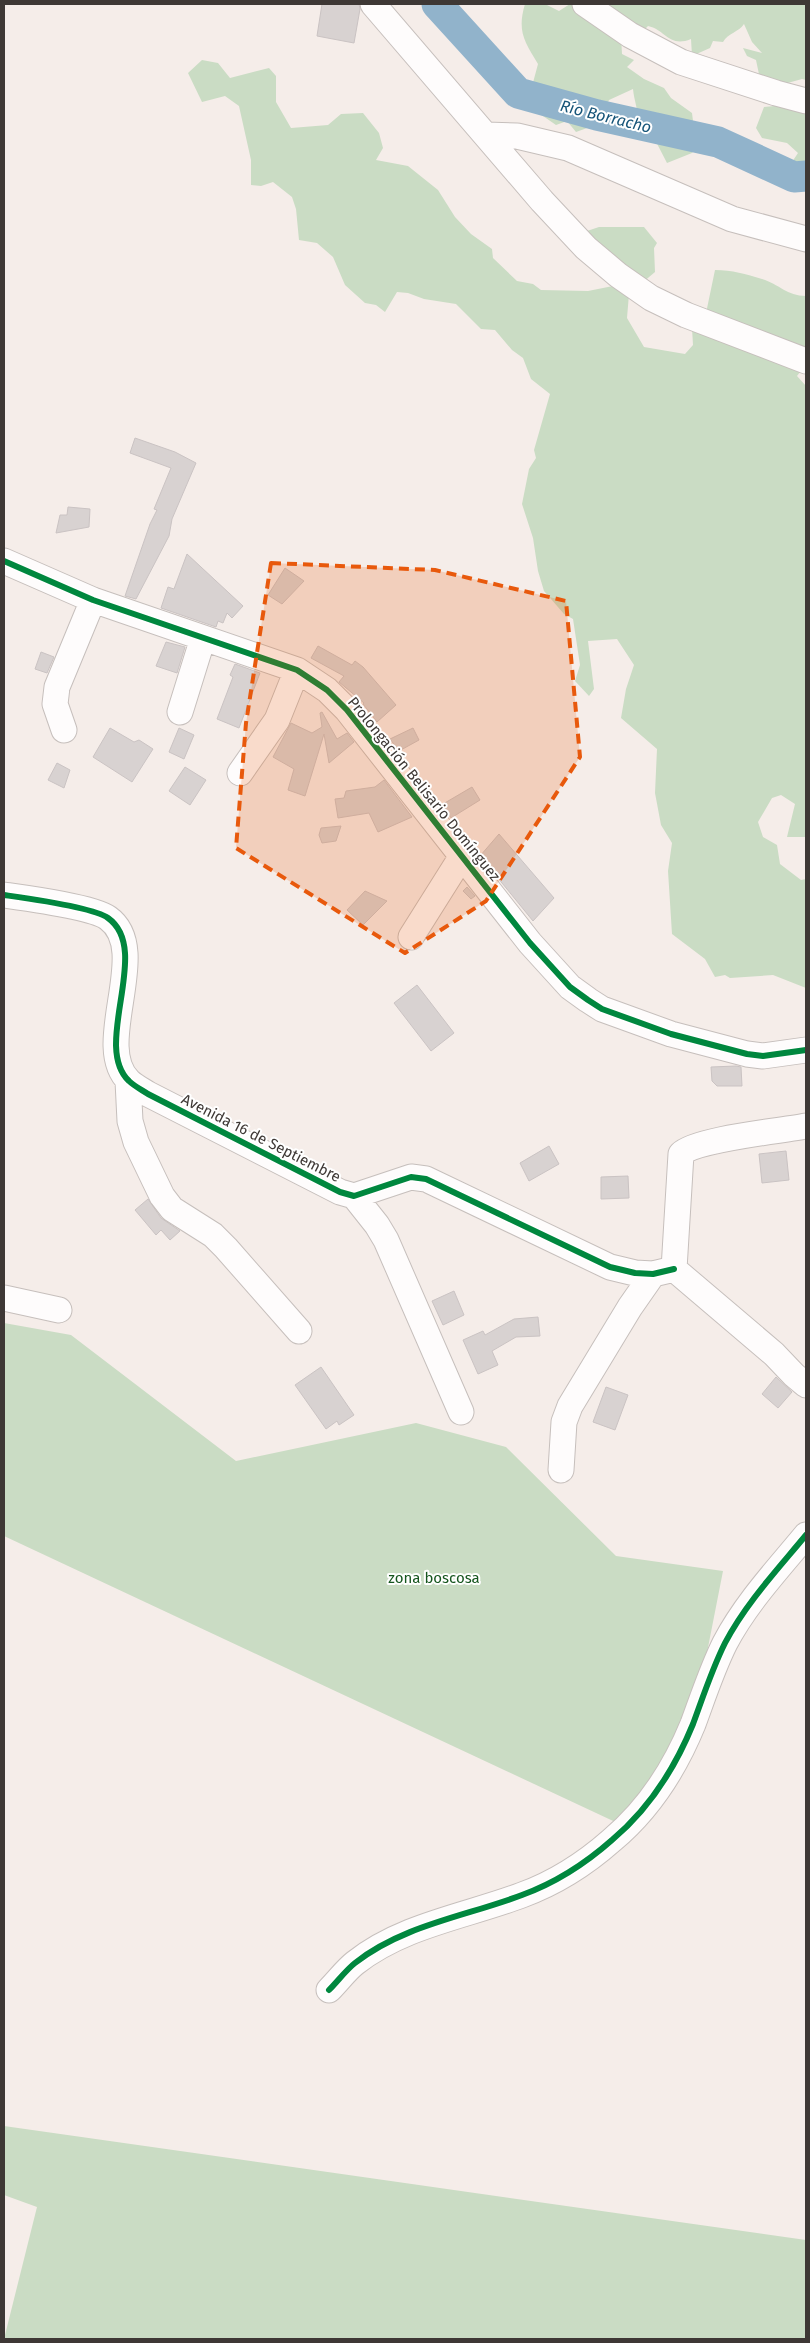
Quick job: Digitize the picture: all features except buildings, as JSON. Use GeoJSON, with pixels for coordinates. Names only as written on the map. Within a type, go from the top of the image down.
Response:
{"type":"FeatureCollection","features":[{"type":"Feature","properties":{"kind":"street"},"geometry":{"type":"LineString","coordinates":[[373,4],[542,201],[586,248],[618,276],[651,298],[686,315],[806,361]]}},
{"type":"Feature","properties":{"kind":"street"},"geometry":{"type":"LineString","coordinates":[[585,4],[630,35],[681,62],[806,101]]}},
{"type":"Feature","properties":{"kind":"street"},"geometry":{"type":"LineString","coordinates":[[486,135],[517,136],[568,148],[732,218],[806,239]]}},
{"type":"Feature","properties":{"kind":"street","name":"Prolongación Belisario Domínguez"},"geometry":{"type":"LineString","coordinates":[[4,561],[93,600],[297,670],[327,690],[347,710],[550,967],[570,987],[602,1009],[671,1034],[763,1056],[806,1050]]}},
{"type":"Feature","properties":{"kind":"street"},"geometry":{"type":"LineString","coordinates":[[64,730],[55,704],[57,687],[93,600]]}},
{"type":"Feature","properties":{"kind":"street"},"geometry":{"type":"LineString","coordinates":[[180,712],[203,638]]}},
{"type":"Feature","properties":{"kind":"street"},"geometry":{"type":"LineString","coordinates":[[240,773],[277,720],[297,670]]}},
{"type":"Feature","properties":{"kind":"street"},"geometry":{"type":"LineString","coordinates":[[411,937],[462,856]]}},
{"type":"Feature","properties":{"kind":"street"},"geometry":{"type":"LineString","coordinates":[[4,894],[86,910],[108,917],[121,932],[126,955],[116,1042],[119,1062],[128,1081],[130,1121],[136,1142],[162,1196],[183,1217],[213,1235],[299,1331]]}},
{"type":"Feature","properties":{"kind":"street","name":"Avenida 16 de Septiembre"},"geometry":{"type":"LineString","coordinates":[[128,1081],[148,1094],[340,1192],[354,1196],[411,1177],[426,1179],[610,1267],[635,1273],[664,1272]]}},
{"type":"Feature","properties":{"kind":"street"},"geometry":{"type":"LineString","coordinates":[[560,1470],[564,1422],[570,1406],[630,1307],[664,1272],[681,1154],[690,1148],[806,1126]]}},
{"type":"Feature","properties":{"kind":"street"},"geometry":{"type":"LineString","coordinates":[[354,1196],[377,1224],[386,1240],[461,1412]]}},
{"type":"Feature","properties":{"kind":"street"},"geometry":{"type":"LineString","coordinates":[[664,1272],[774,1354],[806,1385]]}},
{"type":"Feature","properties":{"kind":"street"},"geometry":{"type":"LineString","coordinates":[[4,1298],[59,1310]]}},
{"type":"Feature","properties":{"kind":"street"},"geometry":{"type":"LineString","coordinates":[[329,1990],[354,1963],[375,1949],[450,1918],[523,1895],[554,1880],[578,1866],[606,1845],[640,1814],[657,1791],[678,1756],[693,1724],[709,1678],[726,1642],[756,1596],[806,1535]]}},
{"type":"Feature","properties":{"kind":"highlighted area"},"geometry":{"type":"Polygon","coordinates":[[[271,563],[435,570],[566,601],[580,757],[486,901],[405,953],[236,848],[246,723],[271,563]]]}},
{"type":"Feature","properties":{"kind":"green space"},"geometry":{"type":"Polygon","coordinates":[[[525,4],[545,4],[559,11],[570,4],[806,4],[806,80],[802,79],[784,84],[760,79],[756,60],[747,56],[743,48],[762,53],[752,42],[744,24],[723,42],[713,41],[710,48],[692,56],[691,39],[684,41],[672,40],[648,26],[636,38],[621,36],[622,54],[634,60],[627,67],[644,79],[664,88],[671,98],[692,113],[694,129],[700,144],[692,153],[667,163],[651,132],[638,120],[633,89],[609,100],[604,111],[615,118],[576,132],[567,121],[556,125],[527,105],[538,64],[523,36],[522,22],[525,4]]]}},
{"type":"Feature","properties":{"kind":"green space"},"geometry":{"type":"Polygon","coordinates":[[[202,60],[218,63],[230,78],[269,68],[276,76],[276,102],[291,128],[328,125],[341,114],[363,113],[379,133],[383,148],[376,160],[408,166],[438,190],[455,217],[471,234],[492,249],[493,258],[517,281],[533,284],[541,290],[588,291],[613,286],[608,279],[604,280],[601,265],[584,232],[599,227],[644,227],[657,243],[654,248],[655,272],[629,294],[627,318],[644,347],[685,354],[693,345],[692,328],[705,318],[715,270],[750,275],[768,281],[788,292],[806,296],[806,364],[797,376],[806,386],[806,837],[787,837],[795,804],[781,795],[772,798],[758,822],[763,837],[777,845],[780,864],[801,880],[806,879],[806,988],[773,975],[730,978],[725,975],[715,977],[705,959],[672,934],[668,871],[672,843],[661,825],[655,793],[657,749],[621,718],[626,689],[634,665],[617,639],[588,641],[594,689],[589,696],[575,681],[580,665],[573,619],[564,614],[544,591],[538,571],[533,538],[522,504],[529,469],[536,458],[534,450],[550,394],[531,379],[523,358],[512,350],[495,330],[481,329],[456,304],[397,292],[385,312],[376,305],[365,303],[345,285],[333,257],[317,243],[299,240],[296,209],[292,197],[273,182],[261,186],[251,185],[251,160],[239,106],[225,96],[202,102],[188,73],[202,60]]]}},
{"type":"Feature","properties":{"kind":"green space"},"geometry":{"type":"Polygon","coordinates":[[[806,103],[806,184],[797,186],[786,171],[798,153],[787,143],[762,138],[756,128],[764,107],[806,103]]]}},
{"type":"Feature","properties":{"kind":"green space","name":"zona boscosa"},"geometry":{"type":"Polygon","coordinates":[[[4,1323],[71,1335],[236,1461],[416,1423],[506,1447],[616,1556],[723,1571],[693,1724],[626,1827],[4,1536],[4,1323]]]}},
{"type":"Feature","properties":{"kind":"green space"},"geometry":{"type":"Polygon","coordinates":[[[4,2126],[806,2240],[806,2339],[4,2339],[37,2207],[4,2195],[4,2126]]]}},
{"type":"Feature","properties":{"kind":"waterway","name":"Río Borracho"},"geometry":{"type":"LineString","coordinates":[[437,4],[518,93],[597,115],[718,142],[794,177],[806,176]]}},
{"type":"Feature","properties":{"kind":"cycle path"},"geometry":{"type":"LineString","coordinates":[[4,561],[93,600],[297,670],[327,690],[347,710],[530,943],[570,987],[602,1009],[671,1034],[747,1054],[763,1056],[806,1050]]}},
{"type":"Feature","properties":{"kind":"cycle path"},"geometry":{"type":"LineString","coordinates":[[4,895],[88,910],[108,918],[120,933],[125,952],[116,1045],[119,1065],[129,1081],[148,1094],[340,1192],[354,1196],[411,1177],[426,1179],[610,1267],[635,1273],[653,1274],[674,1269]]}},
{"type":"Feature","properties":{"kind":"cycle path"},"geometry":{"type":"LineString","coordinates":[[329,1990],[352,1966],[374,1950],[394,1939],[414,1930],[522,1895],[546,1885],[592,1857],[625,1828],[660,1787],[678,1756],[693,1724],[716,1663],[733,1628],[763,1587],[806,1535]]}}]}
